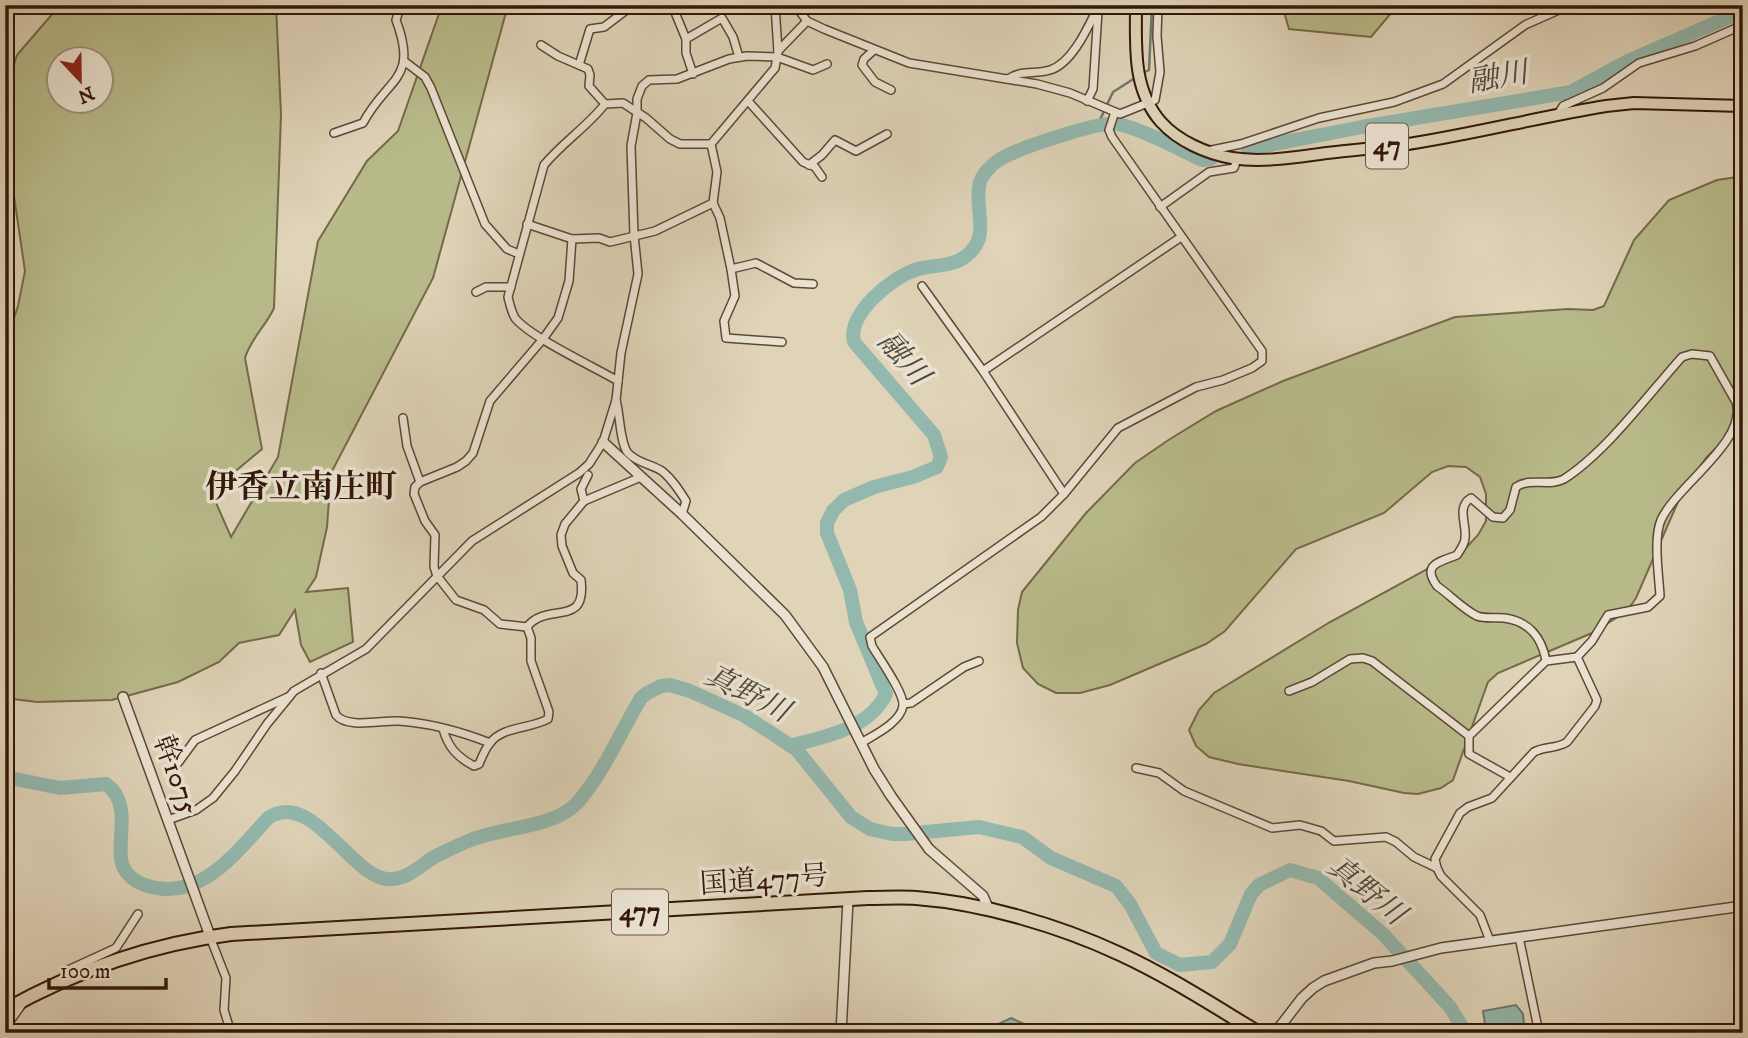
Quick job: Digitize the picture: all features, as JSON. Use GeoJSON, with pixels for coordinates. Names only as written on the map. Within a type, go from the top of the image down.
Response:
{"type":"FeatureCollection","features":[{"type":"Feature","properties":{"kind":"highway","name":"国道477号"},"geometry":{"type":"LineString","coordinates":[[5,1010],[66,980],[120,959],[210,936],[263,931],[913,898],[989,910],[1055,929],[1121,954],[1259,1033]]}},
{"type":"Feature","properties":{"kind":"main road","name":"47"},"geometry":{"type":"LineString","coordinates":[[1136,5],[1136,61],[1140,83],[1149,104],[1162,123],[1185,141],[1207,151],[1237,159],[1280,158],[1401,145],[1558,114],[1634,103],[1743,106]]}},
{"type":"Feature","properties":{"kind":"street"},"geometry":{"type":"LineString","coordinates":[[334,133],[363,123],[396,80],[404,61],[404,41],[396,20],[401,5]]}},
{"type":"Feature","properties":{"kind":"street"},"geometry":{"type":"LineString","coordinates":[[579,65],[590,29],[604,27],[633,5]]}},
{"type":"Feature","properties":{"kind":"street"},"geometry":{"type":"LineString","coordinates":[[672,5],[686,39],[686,53],[693,74]]}},
{"type":"Feature","properties":{"kind":"street"},"geometry":{"type":"LineString","coordinates":[[775,5],[778,55]]}},
{"type":"Feature","properties":{"kind":"street"},"geometry":{"type":"LineString","coordinates":[[795,5],[807,20],[909,63],[1048,87],[1120,114],[1156,100],[1160,72],[1158,5]]}},
{"type":"Feature","properties":{"kind":"street"},"geometry":{"type":"LineString","coordinates":[[1207,151],[1241,144],[1319,118],[1394,102],[1443,84],[1525,24],[1570,5]]}},
{"type":"Feature","properties":{"kind":"street"},"geometry":{"type":"LineString","coordinates":[[1009,79],[1018,73],[1053,69],[1066,60],[1080,41],[1098,6]]}},
{"type":"Feature","properties":{"kind":"street"},"geometry":{"type":"LineString","coordinates":[[1087,101],[1093,89],[1098,6]]}},
{"type":"Feature","properties":{"kind":"street"},"geometry":{"type":"LineString","coordinates":[[686,39],[722,18],[733,37],[739,57]]}},
{"type":"Feature","properties":{"kind":"street"},"geometry":{"type":"LineString","coordinates":[[618,381],[543,339],[517,320],[510,310],[508,297],[544,165],[594,118],[605,104],[622,103],[680,144],[711,144],[771,74],[778,55],[807,20]]}},
{"type":"Feature","properties":{"kind":"street"},"geometry":{"type":"LineString","coordinates":[[1558,114],[1563,106],[1603,88],[1639,62],[1695,46],[1743,26]]}},
{"type":"Feature","properties":{"kind":"street"},"geometry":{"type":"LineString","coordinates":[[541,45],[588,69],[589,86],[605,104]]}},
{"type":"Feature","properties":{"kind":"street"},"geometry":{"type":"LineString","coordinates":[[874,50],[864,59],[862,65],[875,82],[891,90]]}},
{"type":"Feature","properties":{"kind":"street"},"geometry":{"type":"LineString","coordinates":[[168,820],[196,810],[213,798],[293,691],[366,649],[472,541],[589,464],[603,442],[616,400],[621,353],[638,274],[631,146],[637,99],[642,86],[649,80],[677,79],[739,57],[778,55],[813,70],[827,64]]}},
{"type":"Feature","properties":{"kind":"street"},"geometry":{"type":"LineString","coordinates":[[404,61],[425,77],[485,224],[507,249],[519,254]]}},
{"type":"Feature","properties":{"kind":"street"},"geometry":{"type":"LineString","coordinates":[[748,101],[803,162],[815,167],[822,177]]}},
{"type":"Feature","properties":{"kind":"street"},"geometry":{"type":"LineString","coordinates":[[861,743],[897,718],[902,704],[902,697],[872,646],[870,637],[1041,517],[1064,494],[1118,428],[1196,387],[1223,380],[1262,361],[1262,351],[1112,138],[1109,130],[1115,112]]}},
{"type":"Feature","properties":{"kind":"street"},"geometry":{"type":"LineString","coordinates":[[809,164],[822,155],[835,140],[856,151],[887,134]]}},
{"type":"Feature","properties":{"kind":"street"},"geometry":{"type":"LineString","coordinates":[[711,144],[717,172],[713,203],[719,218],[735,296],[724,321],[726,338],[782,342]]}},
{"type":"Feature","properties":{"kind":"street"},"geometry":{"type":"LineString","coordinates":[[1160,207],[1209,172],[1234,167],[1237,159]]}},
{"type":"Feature","properties":{"kind":"street"},"geometry":{"type":"LineString","coordinates":[[527,224],[572,239],[599,238],[610,242],[655,231],[713,203]]}},
{"type":"Feature","properties":{"kind":"street"},"geometry":{"type":"LineString","coordinates":[[983,371],[1181,237]]}},
{"type":"Feature","properties":{"kind":"street"},"geometry":{"type":"LineString","coordinates":[[572,239],[572,261],[558,318],[490,401],[473,453],[466,461],[420,482],[415,487],[414,494],[425,522],[435,535],[434,567],[437,576],[456,600],[484,610],[500,624],[527,627],[539,616],[578,607],[581,601],[581,580],[573,573],[562,546],[561,535],[565,524],[584,501],[641,477]]}},
{"type":"Feature","properties":{"kind":"street"},"geometry":{"type":"LineString","coordinates":[[730,269],[756,262],[793,283],[813,284]]}},
{"type":"Feature","properties":{"kind":"street"},"geometry":{"type":"LineString","coordinates":[[476,292],[486,286],[511,287]]}},
{"type":"Feature","properties":{"kind":"street"},"geometry":{"type":"LineString","coordinates":[[922,286],[983,371],[1064,494]]}},
{"type":"Feature","properties":{"kind":"street"},"geometry":{"type":"LineString","coordinates":[[1510,777],[1469,754],[1469,736],[1546,661],[1577,657],[1592,641],[1608,615],[1648,607],[1660,596],[1658,551],[1661,521],[1682,491],[1736,432],[1740,417],[1739,408],[1710,356],[1682,356],[1604,444],[1569,475],[1559,481],[1523,482],[1516,487],[1510,510],[1503,517],[1493,517],[1471,498],[1466,501],[1463,507],[1463,546],[1457,555],[1442,559],[1433,566],[1430,573],[1433,580],[1437,586],[1479,617],[1505,618],[1525,624],[1541,642],[1546,661]]}},
{"type":"Feature","properties":{"kind":"street"},"geometry":{"type":"LineString","coordinates":[[616,400],[621,417],[623,444],[629,455],[660,470],[678,487],[686,501],[682,514]]}},
{"type":"Feature","properties":{"kind":"street"},"geometry":{"type":"LineString","coordinates":[[403,418],[407,446],[420,482]]}},
{"type":"Feature","properties":{"kind":"street"},"geometry":{"type":"LineString","coordinates":[[603,442],[767,595],[804,639],[823,667],[891,796],[929,849],[983,896],[989,910]]}},
{"type":"Feature","properties":{"kind":"street"},"geometry":{"type":"LineString","coordinates":[[584,501],[581,489],[588,475]]}},
{"type":"Feature","properties":{"kind":"street"},"geometry":{"type":"LineString","coordinates":[[443,729],[447,744],[474,766],[499,734],[527,728],[548,719],[549,712],[531,661],[531,638],[527,627]]}},
{"type":"Feature","properties":{"kind":"street"},"geometry":{"type":"LineString","coordinates":[[1437,868],[1435,859],[1460,813],[1492,798],[1542,747],[1561,746],[1567,742],[1595,706],[1597,700],[1577,657]]}},
{"type":"Feature","properties":{"kind":"street"},"geometry":{"type":"LineString","coordinates":[[1289,691],[1312,682],[1350,659],[1363,658],[1372,661],[1469,736]]}},
{"type":"Feature","properties":{"kind":"street"},"geometry":{"type":"LineString","coordinates":[[902,704],[911,703],[964,667],[979,661]]}},
{"type":"Feature","properties":{"kind":"street"},"geometry":{"type":"LineString","coordinates":[[321,673],[340,720],[349,723],[400,721],[443,729],[490,744]]}},
{"type":"Feature","properties":{"kind":"street","name":"幹1075"},"geometry":{"type":"LineString","coordinates":[[124,697],[210,936]]}},
{"type":"Feature","properties":{"kind":"street"},"geometry":{"type":"LineString","coordinates":[[178,764],[195,740],[289,697]]}},
{"type":"Feature","properties":{"kind":"street"},"geometry":{"type":"LineString","coordinates":[[1136,768],[1159,773],[1184,791],[1272,828],[1300,825],[1321,831],[1334,841],[1386,836],[1414,857],[1437,868],[1480,915],[1490,941]]}},
{"type":"Feature","properties":{"kind":"street"},"geometry":{"type":"LineString","coordinates":[[841,1033],[848,900]]}},
{"type":"Feature","properties":{"kind":"street"},"geometry":{"type":"LineString","coordinates":[[1275,1033],[1302,998],[1324,981],[1374,962],[1392,961],[1415,954],[1490,941],[1743,906]]}},
{"type":"Feature","properties":{"kind":"street"},"geometry":{"type":"LineString","coordinates":[[66,980],[66,971],[116,948],[138,914]]}},
{"type":"Feature","properties":{"kind":"street"},"geometry":{"type":"LineString","coordinates":[[210,936],[226,978],[225,1010],[231,1033]]}},
{"type":"Feature","properties":{"kind":"street"},"geometry":{"type":"LineString","coordinates":[[1520,937],[1539,1033]]}},
{"type":"Feature","properties":{"kind":"street"},"geometry":{"type":"LineString","coordinates":[[5,1028],[25,999]]}},
{"type":"Feature","properties":{"kind":"green space"},"geometry":{"type":"Polygon","coordinates":[[[60,5],[276,5],[281,115],[274,308],[245,358],[262,449],[219,485],[213,496],[231,537],[278,457],[318,241],[367,161],[398,131],[442,5],[508,5],[433,278],[331,473],[327,527],[316,577],[306,592],[348,588],[353,642],[310,662],[301,645],[295,610],[279,635],[239,643],[219,662],[178,682],[112,700],[37,702],[5,698],[5,345],[18,306],[25,271],[11,176],[5,101],[17,55],[60,5]]]}},
{"type":"Feature","properties":{"kind":"green space"},"geometry":{"type":"Polygon","coordinates":[[[1282,5],[1398,5],[1371,37],[1289,29],[1282,5]]]}},
{"type":"Feature","properties":{"kind":"green space"},"geometry":{"type":"Polygon","coordinates":[[[1743,178],[1743,421],[1706,458],[1681,495],[1636,598],[1627,611],[1592,633],[1498,673],[1488,682],[1453,780],[1441,788],[1418,794],[1404,793],[1349,781],[1238,764],[1209,757],[1196,746],[1189,730],[1199,710],[1214,693],[1330,622],[1466,548],[1486,521],[1486,494],[1480,477],[1466,467],[1448,466],[1432,472],[1384,513],[1296,549],[1225,631],[1206,644],[1110,685],[1080,693],[1056,693],[1038,684],[1023,668],[1017,643],[1018,610],[1022,592],[1086,513],[1135,463],[1216,411],[1283,381],[1455,317],[1568,309],[1593,310],[1604,306],[1634,240],[1669,200],[1717,180],[1743,178]]]}},
{"type":"Feature","properties":{"kind":"water"},"geometry":{"type":"Polygon","coordinates":[[[1516,1005],[1523,1014],[1525,1033],[1490,1033],[1483,1011],[1516,1005]]]}},
{"type":"Feature","properties":{"kind":"water"},"geometry":{"type":"Polygon","coordinates":[[[1011,1018],[1044,1033],[993,1033],[996,1025],[1011,1018]]]}},
{"type":"Feature","properties":{"kind":"waterway"},"geometry":{"type":"LineString","coordinates":[[1141,74],[1149,70],[1152,5]]}},
{"type":"Feature","properties":{"kind":"waterway","name":"融川"},"geometry":{"type":"LineString","coordinates":[[1248,149],[1571,92],[1628,61],[1743,11]]}},
{"type":"Feature","properties":{"kind":"waterway"},"geometry":{"type":"LineString","coordinates":[[1098,124],[1113,92],[1135,78]]}},
{"type":"Feature","properties":{"kind":"waterway","name":"融川"},"geometry":{"type":"LineString","coordinates":[[790,746],[831,735],[857,724],[878,706],[886,694],[856,622],[850,590],[827,533],[827,523],[833,511],[844,500],[874,487],[913,477],[937,467],[941,457],[934,435],[854,342],[857,320],[864,309],[883,289],[905,274],[960,260],[974,249],[980,233],[980,182],[993,165],[1015,152],[1080,130],[1118,124],[1149,135],[1202,160],[1211,159]]}},
{"type":"Feature","properties":{"kind":"waterway","name":"真野川"},"geometry":{"type":"LineString","coordinates":[[5,777],[60,788],[106,784],[114,791],[121,809],[122,864],[129,875],[145,885],[164,889],[199,881],[229,860],[268,818],[283,812],[298,814],[313,822],[369,871],[382,878],[397,879],[468,841],[555,818],[567,811],[577,803],[595,779],[641,698],[661,686],[670,685],[745,716],[796,749],[851,817],[870,829],[905,834],[979,827],[1022,837],[1051,858],[1116,886],[1130,904],[1156,953],[1180,965],[1212,962],[1230,944],[1251,894],[1259,885],[1290,870],[1318,878],[1383,934],[1450,1007],[1466,1033]]}},
{"type":"Feature","properties":{"kind":"district","name":"伊香立南庄町"},"geometry":{"type":"Point","coordinates":[301,488]}}]}
